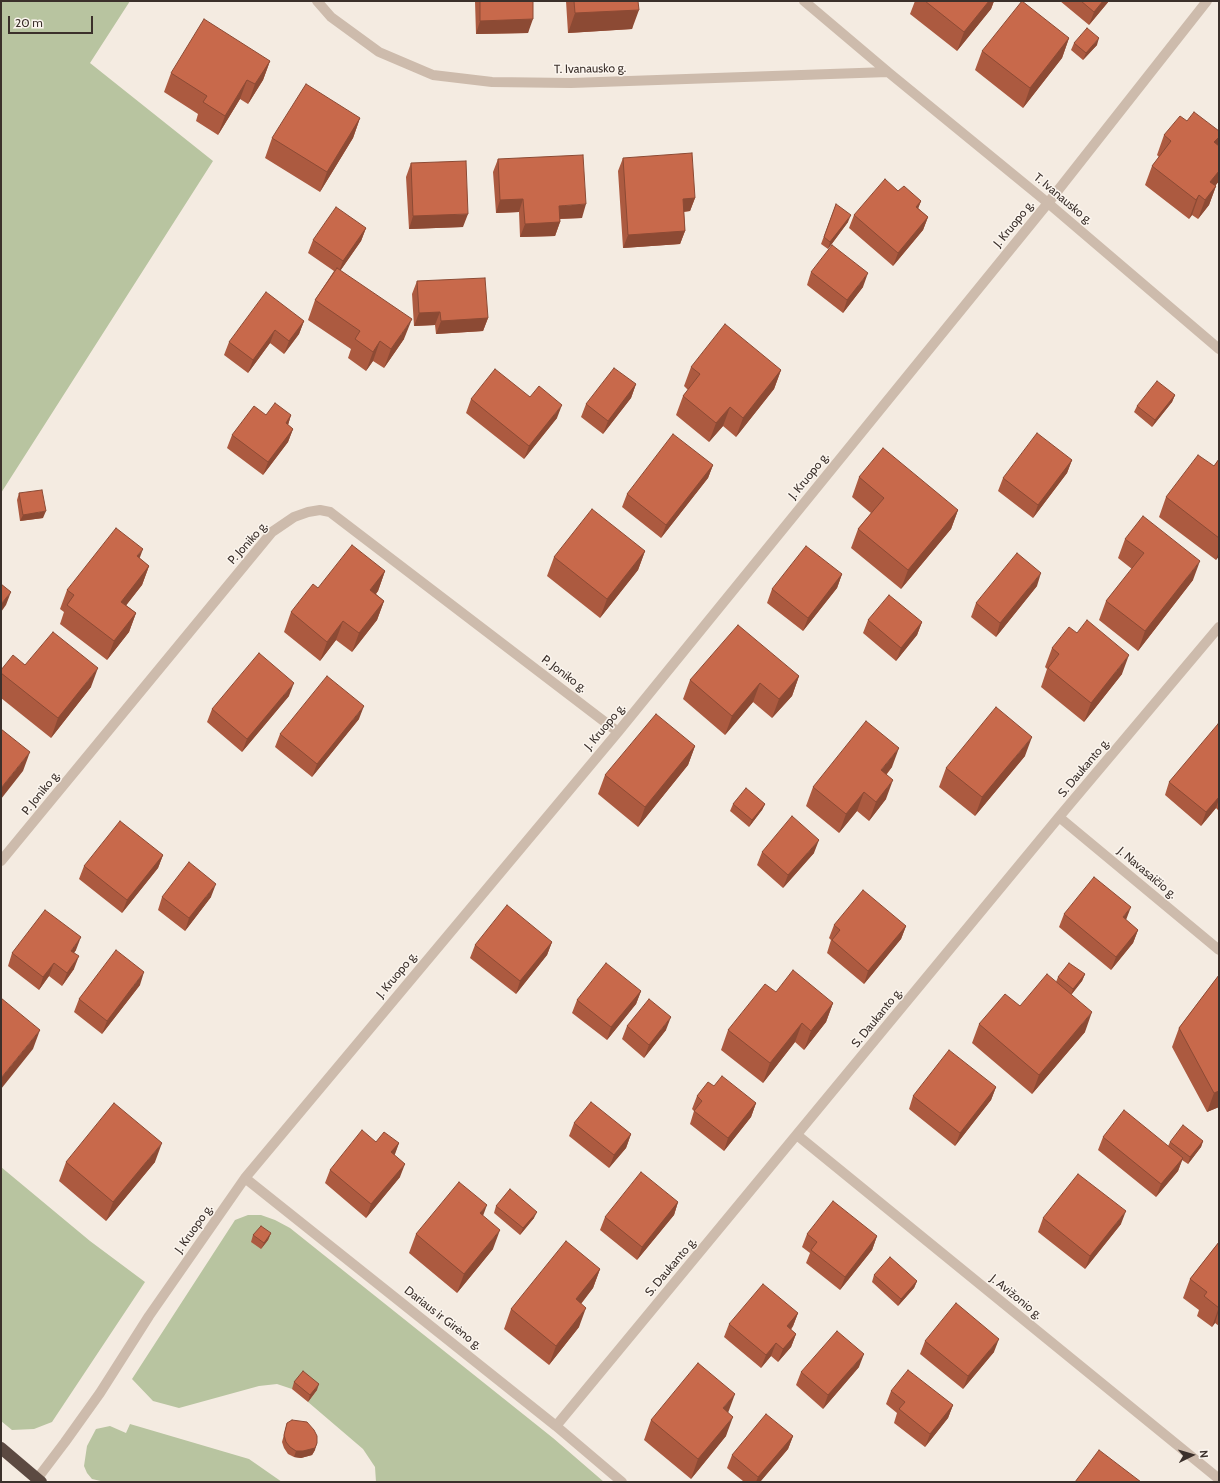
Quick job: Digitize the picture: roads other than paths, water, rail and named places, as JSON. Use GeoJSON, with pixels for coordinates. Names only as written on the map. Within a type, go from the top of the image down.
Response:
{"type":"FeatureCollection","features":[{"type":"Feature","properties":{"kind":"highway"},"geometry":{"type":"LineString","coordinates":[[1,1448],[39,1481]]}},
{"type":"Feature","properties":{"kind":"street","name":"T. Ivanausko g."},"geometry":{"type":"LineString","coordinates":[[317,1],[330,17],[378,52],[433,75],[492,82],[571,83],[888,72]]}},
{"type":"Feature","properties":{"kind":"street","name":"T. Ivanausko g."},"geometry":{"type":"LineString","coordinates":[[804,1],[1048,203],[1219,349]]}},
{"type":"Feature","properties":{"kind":"street","name":"J. Kruopo g."},"geometry":{"type":"LineString","coordinates":[[39,1481],[100,1393],[149,1316],[245,1178],[618,732],[1048,203],[1207,1]]}},
{"type":"Feature","properties":{"kind":"street","name":"P. Joniko g."},"geometry":{"type":"LineString","coordinates":[[1,861],[272,532],[294,517],[308,512],[320,510],[330,512],[618,732]]}},
{"type":"Feature","properties":{"kind":"street","name":"S. Daukanto g."},"geometry":{"type":"LineString","coordinates":[[556,1426],[1059,817],[1219,627]]}},
{"type":"Feature","properties":{"kind":"street","name":"J. Navasaičio g."},"geometry":{"type":"LineString","coordinates":[[1059,817],[1219,950]]}},
{"type":"Feature","properties":{"kind":"street","name":"J. Avižonio g."},"geometry":{"type":"LineString","coordinates":[[797,1135],[1219,1479]]}},
{"type":"Feature","properties":{"kind":"street","name":"Dariaus ir Girėno g."},"geometry":{"type":"LineString","coordinates":[[245,1178],[556,1426],[622,1482]]}}]}
